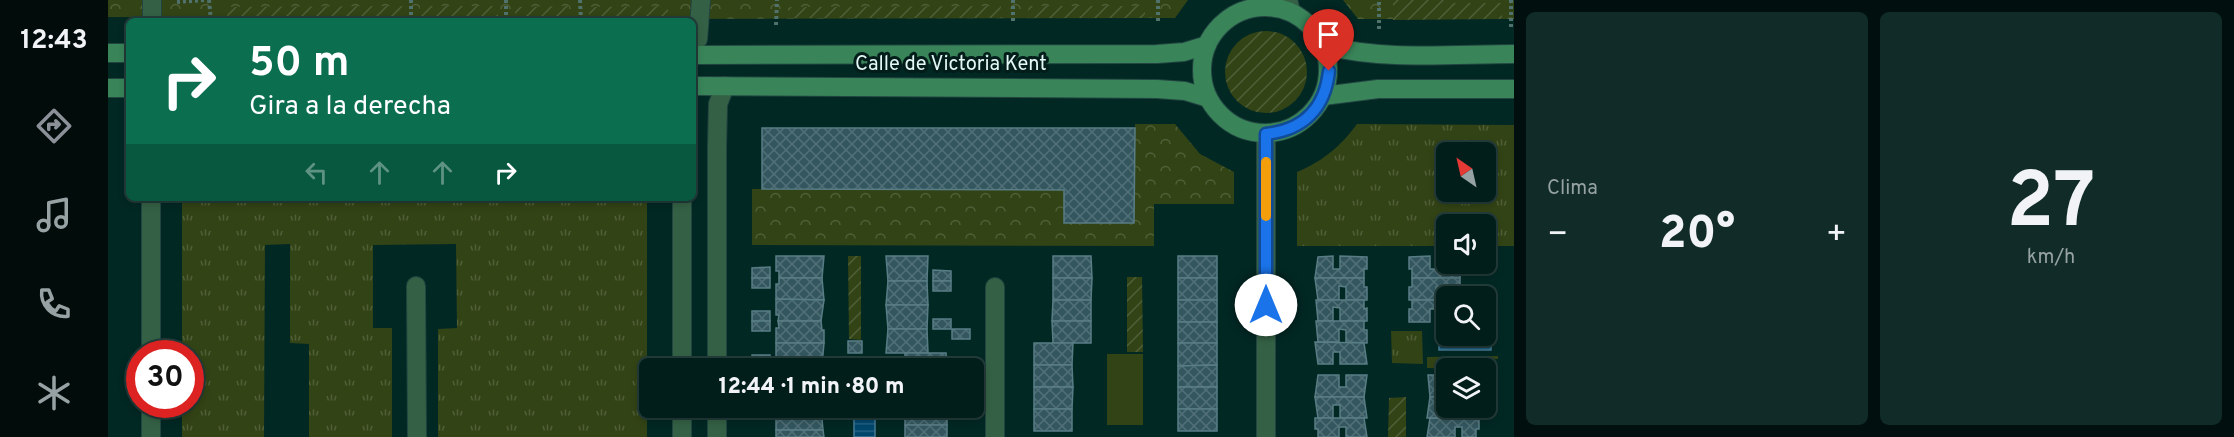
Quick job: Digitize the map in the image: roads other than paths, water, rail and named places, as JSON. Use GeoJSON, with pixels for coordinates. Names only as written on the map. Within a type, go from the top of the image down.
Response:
{"type":"FeatureCollection","features":[{"type":"Feature","properties":{"kind":"main road"},"geometry":{"type":"LineString","coordinates":[[1245,5],[1275,8],[1289,6],[1310,26],[1324,45],[1329,71],[1323,96],[1311,114],[1294,127],[1266,134],[1238,128],[1226,120],[1208,98],[1203,81],[1202,63],[1207,45],[1222,25],[1245,5]]}},
{"type":"Feature","properties":{"kind":"main road","name":"Calle de Victoria Kent"},"geometry":{"type":"LineString","coordinates":[[696,55],[1158,54],[1184,52],[1207,45]]}},
{"type":"Feature","properties":{"kind":"main road"},"geometry":{"type":"LineString","coordinates":[[1324,45],[1345,51],[1379,54],[1514,54]]}},
{"type":"Feature","properties":{"kind":"main road"},"geometry":{"type":"LineString","coordinates":[[108,53],[126,53]]}},
{"type":"Feature","properties":{"kind":"main road","name":"Calle de Victoria Kent"},"geometry":{"type":"LineString","coordinates":[[696,86],[1157,89],[1185,92],[1208,98]]}},
{"type":"Feature","properties":{"kind":"main road"},"geometry":{"type":"LineString","coordinates":[[108,88],[126,88]]}},
{"type":"Feature","properties":{"kind":"main road"},"geometry":{"type":"LineString","coordinates":[[1323,96],[1378,89],[1514,89]]}},
{"type":"Feature","properties":{"kind":"street"},"geometry":{"type":"LineString","coordinates":[[152,0],[152,18]]}},
{"type":"Feature","properties":{"kind":"street"},"geometry":{"type":"LineString","coordinates":[[696,41],[701,0]]}},
{"type":"Feature","properties":{"kind":"street"},"geometry":{"type":"LineString","coordinates":[[717,358],[718,104],[724,86]]}},
{"type":"Feature","properties":{"kind":"street"},"geometry":{"type":"LineString","coordinates":[[1266,134],[1266,437]]}},
{"type":"Feature","properties":{"kind":"street"},"geometry":{"type":"LineString","coordinates":[[151,201],[151,340]]}},
{"type":"Feature","properties":{"kind":"street"},"geometry":{"type":"LineString","coordinates":[[682,201],[682,358]]}},
{"type":"Feature","properties":{"kind":"street"},"geometry":{"type":"LineString","coordinates":[[416,286],[417,437]]}},
{"type":"Feature","properties":{"kind":"street"},"geometry":{"type":"LineString","coordinates":[[995,287],[995,437]]}},
{"type":"Feature","properties":{"kind":"street"},"geometry":{"type":"LineString","coordinates":[[151,418],[151,437]]}},
{"type":"Feature","properties":{"kind":"street"},"geometry":{"type":"LineString","coordinates":[[682,418],[682,437]]}},
{"type":"Feature","properties":{"kind":"street"},"geometry":{"type":"LineString","coordinates":[[717,418],[717,437]]}},
{"type":"Feature","properties":{"kind":"water"},"geometry":{"type":"Polygon","coordinates":[[[1439,346],[1491,346],[1491,350],[1439,350],[1439,346]]]}},
{"type":"Feature","properties":{"kind":"water"},"geometry":{"type":"Polygon","coordinates":[[[854,418],[875,418],[875,437],[854,437],[854,418]]]}}]}
